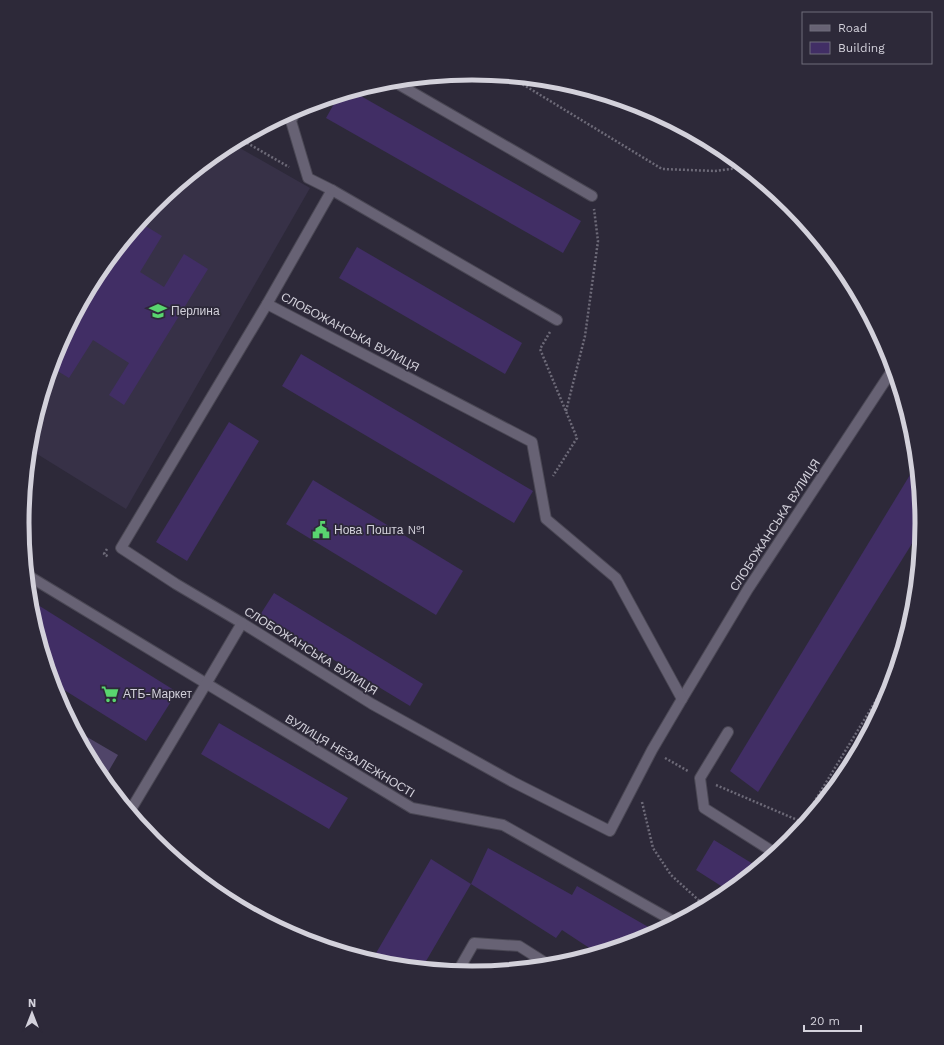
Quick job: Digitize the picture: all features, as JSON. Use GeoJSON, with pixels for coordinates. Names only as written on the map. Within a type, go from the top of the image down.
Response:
{"type":"FeatureCollection","features":[{"type":"Feature","properties":{"kind":"street"},"geometry":{"type":"LineString","coordinates":[[400,85],[592,196]]}},
{"type":"Feature","properties":{"kind":"street"},"geometry":{"type":"LineString","coordinates":[[293,117],[291,121],[308,178],[332,190],[556,320]]}},
{"type":"Feature","properties":{"kind":"street","name":"СЛОБОЖАНСЬКА ВУЛИЦЯ"},"geometry":{"type":"LineString","coordinates":[[332,190],[267,304],[121,548],[176,584],[242,623],[372,704],[513,782],[610,831],[652,750],[748,589],[889,375]]}},
{"type":"Feature","properties":{"kind":"street","name":"СЛОБОЖАНСЬКА ВУЛИЦЯ"},"geometry":{"type":"LineString","coordinates":[[267,304],[532,442],[546,519],[616,578],[682,699]]}},
{"type":"Feature","properties":{"kind":"street","name":"ВУЛИЦЯ НЕЗАЛЕЖНОСТІ"},"geometry":{"type":"LineString","coordinates":[[33,579],[412,808],[503,825],[670,919]]}},
{"type":"Feature","properties":{"kind":"street"},"geometry":{"type":"LineString","coordinates":[[133,807],[242,623]]}},
{"type":"Feature","properties":{"kind":"street"},"geometry":{"type":"LineString","coordinates":[[728,732],[700,778],[704,808],[770,850]]}},
{"type":"Feature","properties":{"kind":"street"},"geometry":{"type":"LineString","coordinates":[[461,966],[474,943],[519,946],[541,960]]}},
{"type":"Feature","properties":{"kind":"path"},"geometry":{"type":"LineString","coordinates":[[520,82],[662,169],[715,171],[738,168]]}},
{"type":"Feature","properties":{"kind":"path"},"geometry":{"type":"LineString","coordinates":[[566,411],[584,336],[598,241],[592,196]]}},
{"type":"Feature","properties":{"kind":"path"},"geometry":{"type":"LineString","coordinates":[[542,495],[577,438],[540,349],[556,320]]}},
{"type":"Feature","properties":{"kind":"path"},"geometry":{"type":"LineString","coordinates":[[810,808],[882,689]]}},
{"type":"Feature","properties":{"kind":"path"},"geometry":{"type":"LineString","coordinates":[[652,750],[700,778],[799,821]]}},
{"type":"Feature","properties":{"kind":"path"},"geometry":{"type":"LineString","coordinates":[[637,780],[652,848],[671,875],[700,902]]}},
{"type":"Feature","properties":{"kind":"shaded area","name":"Перлина"},"geometry":{"type":"Polygon","coordinates":[[[238,147],[310,188],[126,509],[35,453],[44,408],[63,353],[75,327],[88,301],[121,253],[139,230],[180,189],[202,171],[238,147]]]}},
{"type":"Feature","properties":{"kind":"shaded area"},"geometry":{"type":"Polygon","coordinates":[[[83,735],[118,755],[107,773],[83,735]]]}},
{"type":"Feature","properties":{"kind":"building"},"geometry":{"type":"Polygon","coordinates":[[[358,95],[581,221],[563,253],[326,118],[335,101],[358,95]]]}},
{"type":"Feature","properties":{"kind":"building"},"geometry":{"type":"Polygon","coordinates":[[[144,225],[162,236],[140,272],[164,287],[184,254],[208,269],[124,405],[109,395],[129,363],[93,340],[69,378],[57,370],[75,327],[88,301],[104,276],[144,225]]]}},
{"type":"Feature","properties":{"kind":"building"},"geometry":{"type":"Polygon","coordinates":[[[357,247],[522,343],[505,374],[339,278],[357,247]]]}},
{"type":"Feature","properties":{"kind":"building"},"geometry":{"type":"Polygon","coordinates":[[[301,354],[533,491],[514,523],[282,386],[301,354]]]}},
{"type":"Feature","properties":{"kind":"building"},"geometry":{"type":"Polygon","coordinates":[[[229,422],[259,441],[187,561],[156,542],[229,422]]]}},
{"type":"Feature","properties":{"kind":"building"},"geometry":{"type":"Polygon","coordinates":[[[912,472],[914,494],[914,540],[758,792],[730,771],[912,472]]]}},
{"type":"Feature","properties":{"kind":"building"},"geometry":{"type":"Polygon","coordinates":[[[313,480],[463,571],[436,615],[286,524],[313,480]]]}},
{"type":"Feature","properties":{"kind":"building"},"geometry":{"type":"Polygon","coordinates":[[[274,593],[423,684],[410,706],[260,615],[274,593]]]}},
{"type":"Feature","properties":{"kind":"building"},"geometry":{"type":"Polygon","coordinates":[[[37,605],[177,692],[146,741],[62,688],[44,637],[37,605]]]}},
{"type":"Feature","properties":{"kind":"building"},"geometry":{"type":"Polygon","coordinates":[[[219,723],[348,798],[329,829],[201,754],[219,723]]]}},
{"type":"Feature","properties":{"kind":"building"},"geometry":{"type":"Polygon","coordinates":[[[714,840],[754,864],[723,887],[696,870],[714,840]]]}},
{"type":"Feature","properties":{"kind":"building"},"geometry":{"type":"Polygon","coordinates":[[[488,848],[572,895],[577,886],[650,928],[591,949],[562,930],[556,938],[471,884],[488,848]]]}},
{"type":"Feature","properties":{"kind":"building"},"geometry":{"type":"Polygon","coordinates":[[[431,859],[471,884],[425,963],[375,954],[431,859]]]}},
{"type":"Feature","properties":{"kind":"place","name":"Перлина"},"geometry":{"type":"Point","coordinates":[158,311]}},
{"type":"Feature","properties":{"kind":"place","name":"Нова Пошта №1"},"geometry":{"type":"Point","coordinates":[321,530]}},
{"type":"Feature","properties":{"kind":"place","name":"АТБ-Маркет"},"geometry":{"type":"Point","coordinates":[110,694]}}]}
